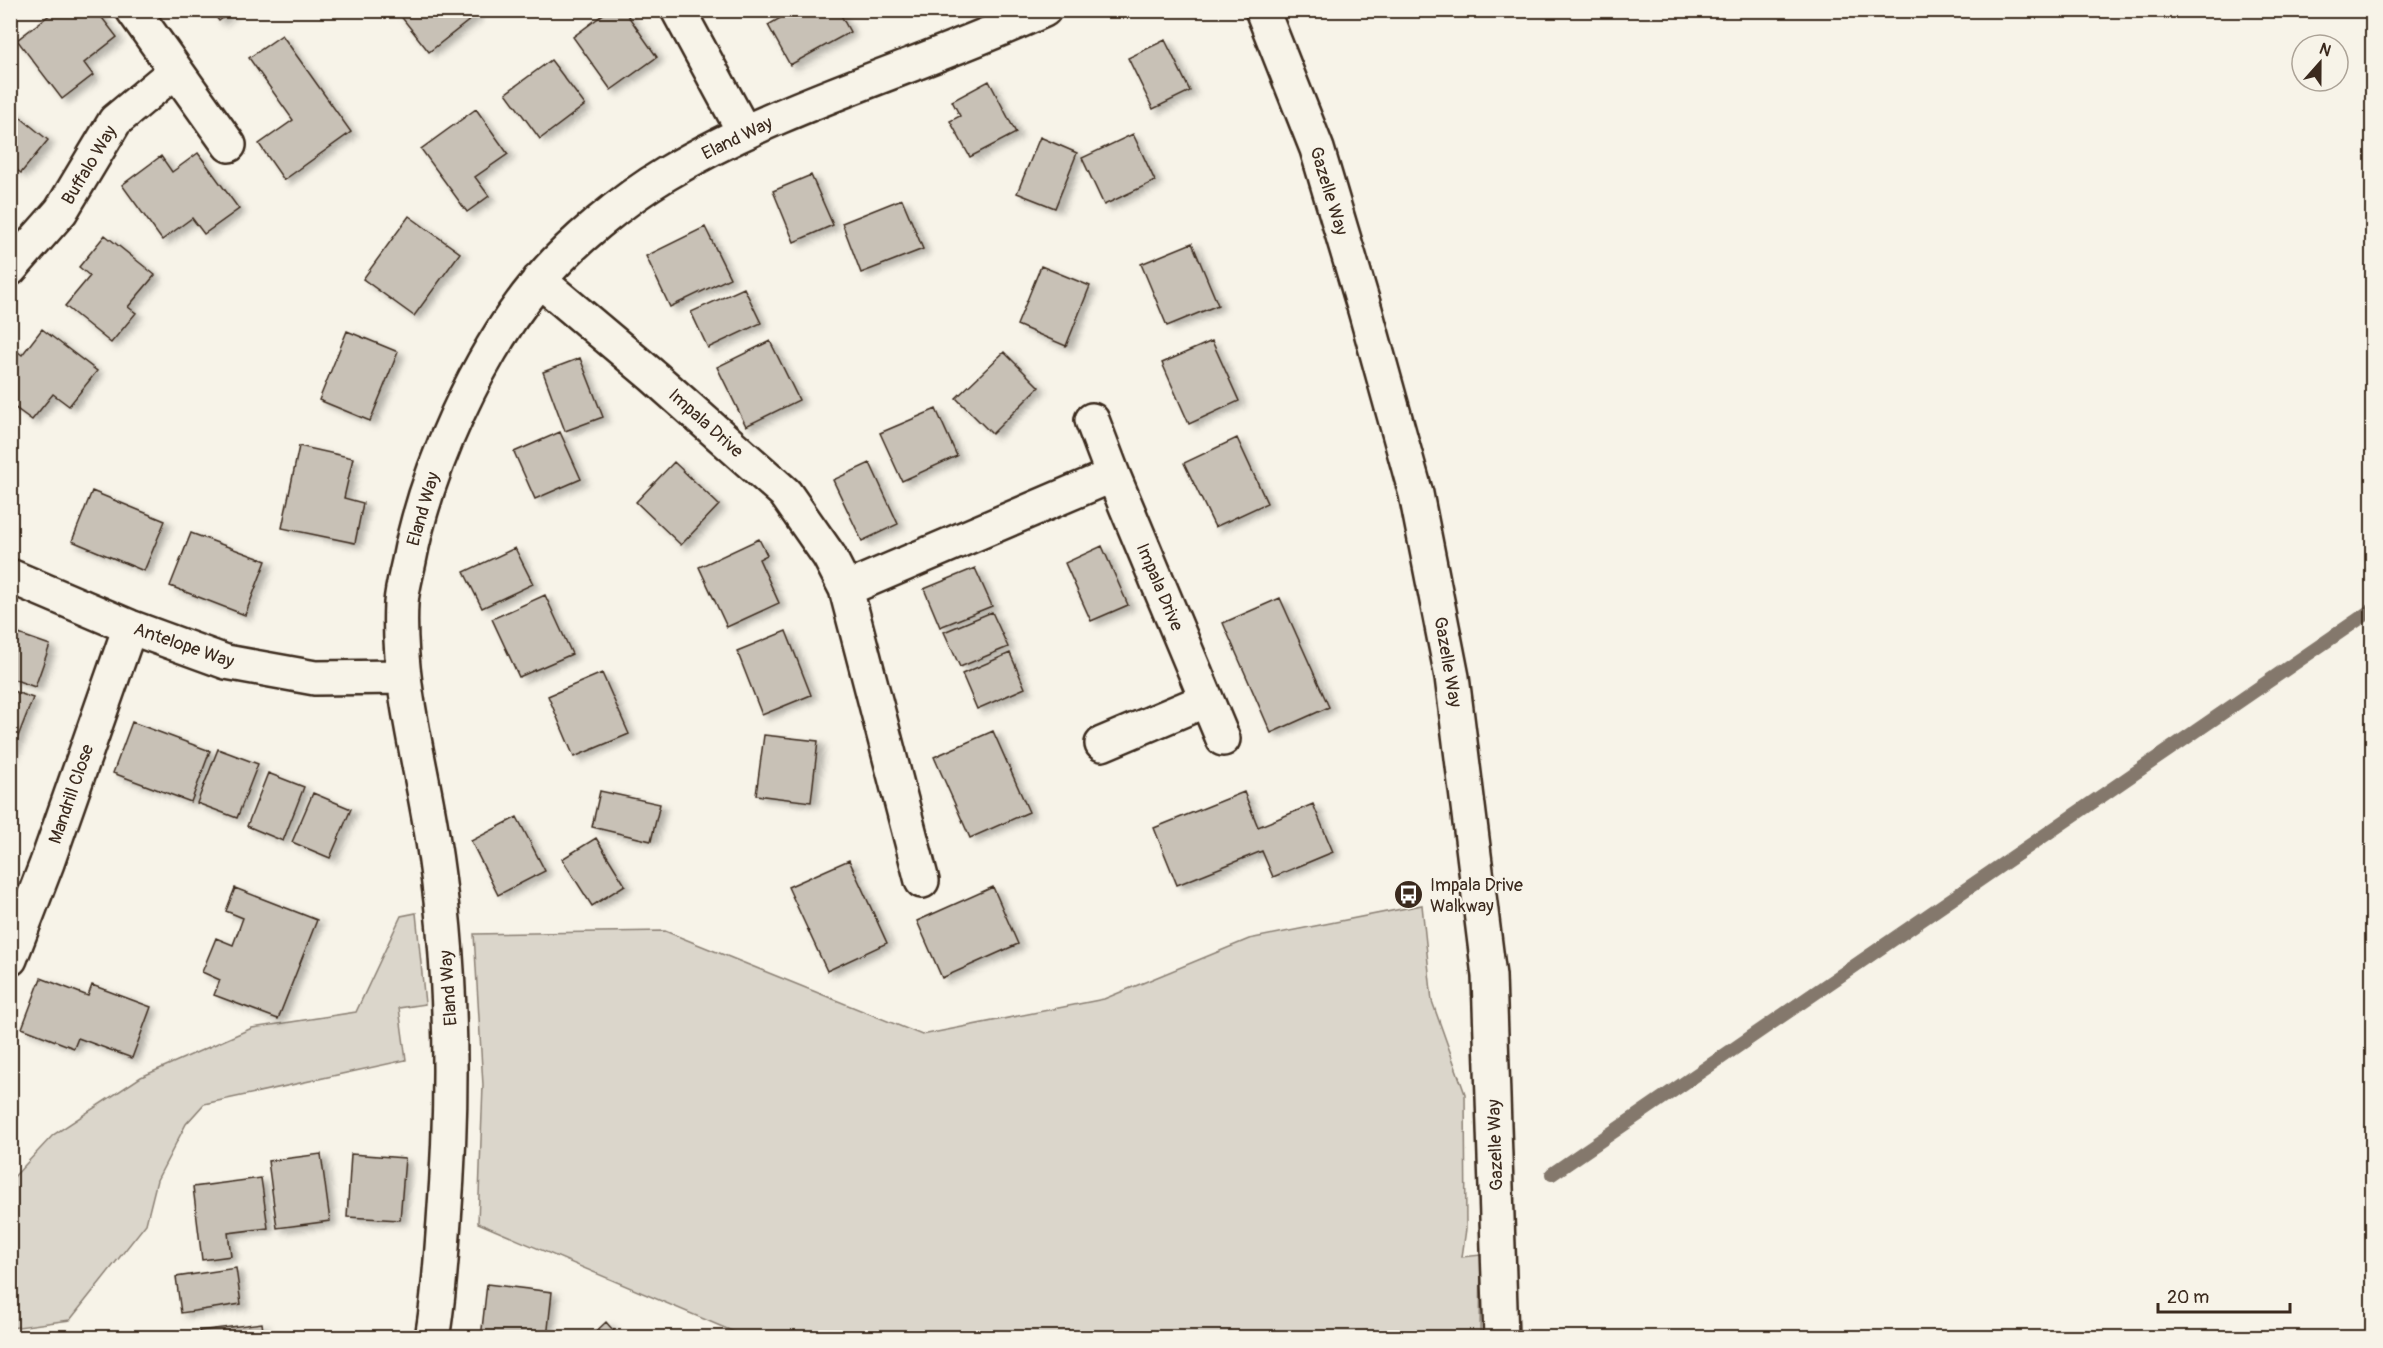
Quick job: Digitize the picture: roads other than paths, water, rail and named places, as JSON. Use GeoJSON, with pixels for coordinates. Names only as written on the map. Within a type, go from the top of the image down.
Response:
{"type":"FeatureCollection","features":[{"type":"Feature","properties":{"kind":"street"},"geometry":{"type":"LineString","coordinates":[[133,10],[228,145]]}},
{"type":"Feature","properties":{"kind":"street"},"geometry":{"type":"LineString","coordinates":[[678,10],[744,132]]}},
{"type":"Feature","properties":{"kind":"street","name":"Eland Way"},"geometry":{"type":"LineString","coordinates":[[432,1338],[437,1308],[448,1169],[450,1005],[433,837],[402,676],[401,600],[416,524],[442,452],[495,343],[539,280],[591,230],[628,200],[665,175],[744,132],[996,33],[1044,10]]}},
{"type":"Feature","properties":{"kind":"street","name":"Gazelle Way"},"geometry":{"type":"LineString","coordinates":[[1262,10],[1317,149],[1365,310],[1416,494],[1452,676],[1489,976],[1501,1338]]}},
{"type":"Feature","properties":{"kind":"street","name":"Buffalo Way"},"geometry":{"type":"LineString","coordinates":[[10,269],[61,211],[115,121],[176,71]]}},
{"type":"Feature","properties":{"kind":"street","name":"Impala Drive"},"geometry":{"type":"LineString","coordinates":[[539,280],[785,493],[829,556],[846,589],[922,881]]}},
{"type":"Feature","properties":{"kind":"street","name":"Impala Drive"},"geometry":{"type":"LineString","coordinates":[[1092,420],[1223,739]]}},
{"type":"Feature","properties":{"kind":"street"},"geometry":{"type":"LineString","coordinates":[[846,589],[1113,475]]}},
{"type":"Feature","properties":{"kind":"street","name":"Antelope Way"},"geometry":{"type":"LineString","coordinates":[[10,576],[130,627],[226,662],[315,678],[402,676]]}},
{"type":"Feature","properties":{"kind":"street","name":"Mandrill Close"},"geometry":{"type":"LineString","coordinates":[[10,959],[47,863],[130,627]]}},
{"type":"Feature","properties":{"kind":"street"},"geometry":{"type":"LineString","coordinates":[[1102,744],[1206,700]]}},
{"type":"Feature","properties":{"kind":"waterway"},"geometry":{"type":"LineString","coordinates":[[1552,1174],[2372,610]]}},
{"type":"Feature","properties":{"kind":"place","name":"Impala Drive Walkway"},"geometry":{"type":"Point","coordinates":[1409,895]}}]}
